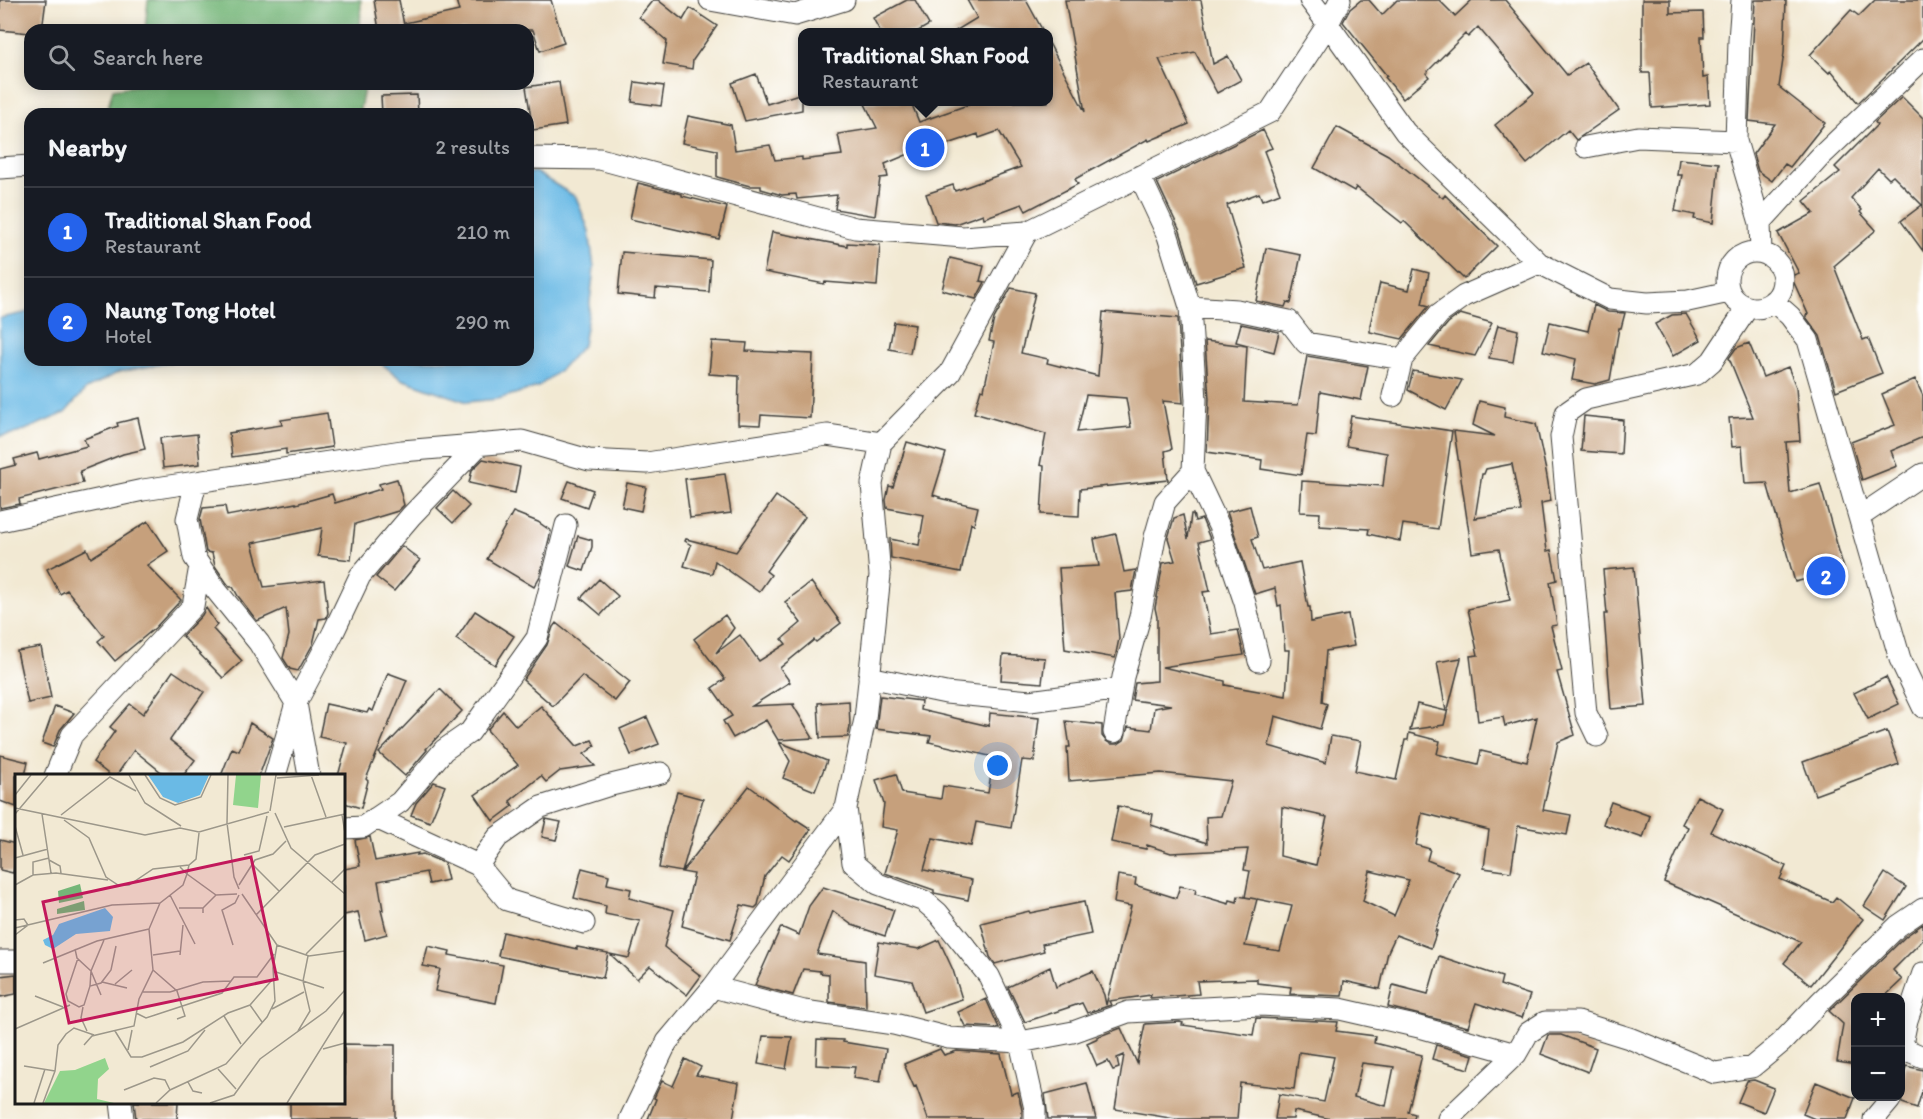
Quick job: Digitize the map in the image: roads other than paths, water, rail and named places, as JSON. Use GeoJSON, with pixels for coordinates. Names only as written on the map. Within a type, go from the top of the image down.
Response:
{"type":"FeatureCollection","features":[{"type":"Feature","properties":{"kind":"street"},"geometry":{"type":"LineString","coordinates":[[710,0],[795,15],[843,0]]}},
{"type":"Feature","properties":{"kind":"street"},"geometry":{"type":"LineString","coordinates":[[1310,0],[1405,132],[1539,263],[1610,299],[1647,303],[1688,301],[1729,292]]}},
{"type":"Feature","properties":{"kind":"street"},"geometry":{"type":"LineString","coordinates":[[534,158],[600,159],[855,228],[963,237],[1027,232],[1270,112],[1328,24],[1340,0]]}},
{"type":"Feature","properties":{"kind":"street"},"geometry":{"type":"LineString","coordinates":[[1742,0],[1736,141],[1760,223],[1761,252]]}},
{"type":"Feature","properties":{"kind":"street"},"geometry":{"type":"LineString","coordinates":[[1760,223],[1820,157],[1921,64]]}},
{"type":"Feature","properties":{"kind":"street"},"geometry":{"type":"LineString","coordinates":[[1586,147],[1638,137],[1736,141]]}},
{"type":"Feature","properties":{"kind":"street"},"geometry":{"type":"LineString","coordinates":[[0,168],[24,166]]}},
{"type":"Feature","properties":{"kind":"street"},"geometry":{"type":"LineString","coordinates":[[1140,176],[1168,236],[1190,307],[1196,400],[1193,471],[1220,526],[1245,603],[1259,662]]}},
{"type":"Feature","properties":{"kind":"street"},"geometry":{"type":"LineString","coordinates":[[1027,232],[950,373],[881,443],[872,484],[880,575],[865,719],[846,808],[853,863],[878,884],[924,901],[938,913],[989,976],[1020,1042],[1035,1109],[1035,1119]]}},
{"type":"Feature","properties":{"kind":"street"},"geometry":{"type":"LineString","coordinates":[[1761,252],[1771,257],[1782,272],[1782,288],[1773,301],[1764,306],[1748,307],[1741,304],[1729,292],[1727,274],[1734,260],[1742,254],[1761,252]]}},
{"type":"Feature","properties":{"kind":"street"},"geometry":{"type":"LineString","coordinates":[[1393,396],[1402,359],[1439,314],[1464,296],[1539,263]]}},
{"type":"Feature","properties":{"kind":"street"},"geometry":{"type":"LineString","coordinates":[[1773,301],[1790,316],[1808,340],[1900,659],[1923,707]]}},
{"type":"Feature","properties":{"kind":"street"},"geometry":{"type":"LineString","coordinates":[[1190,307],[1237,310],[1288,321],[1306,343],[1402,359]]}},
{"type":"Feature","properties":{"kind":"street"},"geometry":{"type":"LineString","coordinates":[[1597,736],[1586,713],[1561,437],[1566,413],[1586,399],[1697,374],[1712,362],[1748,307]]}},
{"type":"Feature","properties":{"kind":"street"},"geometry":{"type":"LineString","coordinates":[[0,520],[143,490],[402,451],[480,444],[522,441],[589,460],[647,463],[827,435],[881,443]]}},
{"type":"Feature","properties":{"kind":"street"},"geometry":{"type":"LineString","coordinates":[[276,774],[296,703],[360,576],[411,516],[480,444]]}},
{"type":"Feature","properties":{"kind":"street"},"geometry":{"type":"LineString","coordinates":[[1114,732],[1121,689],[1140,617],[1155,537],[1165,502],[1193,471]]}},
{"type":"Feature","properties":{"kind":"street"},"geometry":{"type":"LineString","coordinates":[[1859,517],[1923,474]]}},
{"type":"Feature","properties":{"kind":"street"},"geometry":{"type":"LineString","coordinates":[[195,482],[187,519],[194,556],[216,590],[259,643],[296,703],[309,774]]}},
{"type":"Feature","properties":{"kind":"street"},"geometry":{"type":"LineString","coordinates":[[345,828],[363,827],[400,802],[444,750],[470,732],[537,638],[566,525]]}},
{"type":"Feature","properties":{"kind":"street"},"geometry":{"type":"LineString","coordinates":[[56,774],[72,735],[193,606],[200,566]]}},
{"type":"Feature","properties":{"kind":"street"},"geometry":{"type":"LineString","coordinates":[[869,676],[946,693],[1030,701],[1121,689]]}},
{"type":"Feature","properties":{"kind":"street"},"geometry":{"type":"LineString","coordinates":[[478,865],[498,837],[541,807],[607,786],[661,773]]}},
{"type":"Feature","properties":{"kind":"street"},"geometry":{"type":"LineString","coordinates":[[630,1119],[667,1042],[713,987],[846,808]]}},
{"type":"Feature","properties":{"kind":"street"},"geometry":{"type":"LineString","coordinates":[[376,818],[478,865],[507,900],[584,923]]}},
{"type":"Feature","properties":{"kind":"street"},"geometry":{"type":"LineString","coordinates":[[1448,1119],[1516,1054],[1528,1033],[1545,1022],[1578,1022],[1629,1038],[1715,1073],[1752,1067],[1781,1043],[1898,926],[1923,909]]}},
{"type":"Feature","properties":{"kind":"street"},"geometry":{"type":"LineString","coordinates":[[1902,1047],[1907,1020],[1923,973]]}},
{"type":"Feature","properties":{"kind":"street"},"geometry":{"type":"LineString","coordinates":[[713,987],[804,1011],[894,1024],[949,1038],[1020,1042],[1073,1032],[1128,1012],[1260,1005],[1341,1009],[1419,1027],[1516,1054]]}},
{"type":"Feature","properties":{"kind":"street"},"geometry":{"type":"LineString","coordinates":[[1905,1052],[1923,1057]]}},
{"type":"Feature","properties":{"kind":"street"},"geometry":{"type":"LineString","coordinates":[[121,1104],[123,1119]]}},
{"type":"Feature","properties":{"kind":"street"},"geometry":{"type":"LineString","coordinates":[[1874,1119],[1889,1105]]}},
{"type":"Feature","properties":{"kind":"water"},"geometry":{"type":"Polygon","coordinates":[[[534,172],[576,197],[589,231],[594,268],[583,345],[561,369],[538,387],[498,399],[467,402],[401,379],[385,366],[534,366],[534,172]]]}},
{"type":"Feature","properties":{"kind":"water"},"geometry":{"type":"Polygon","coordinates":[[[24,313],[24,366],[152,366],[119,372],[86,389],[65,413],[18,433],[0,436],[0,318],[24,313]]]}},
{"type":"Feature","properties":{"kind":"place","name":"Traditional Shan Food"},"geometry":{"type":"Point","coordinates":[925,148]}},
{"type":"Feature","properties":{"kind":"place","name":"Naung Tong Hotel"},"geometry":{"type":"Point","coordinates":[1826,576]}}]}
